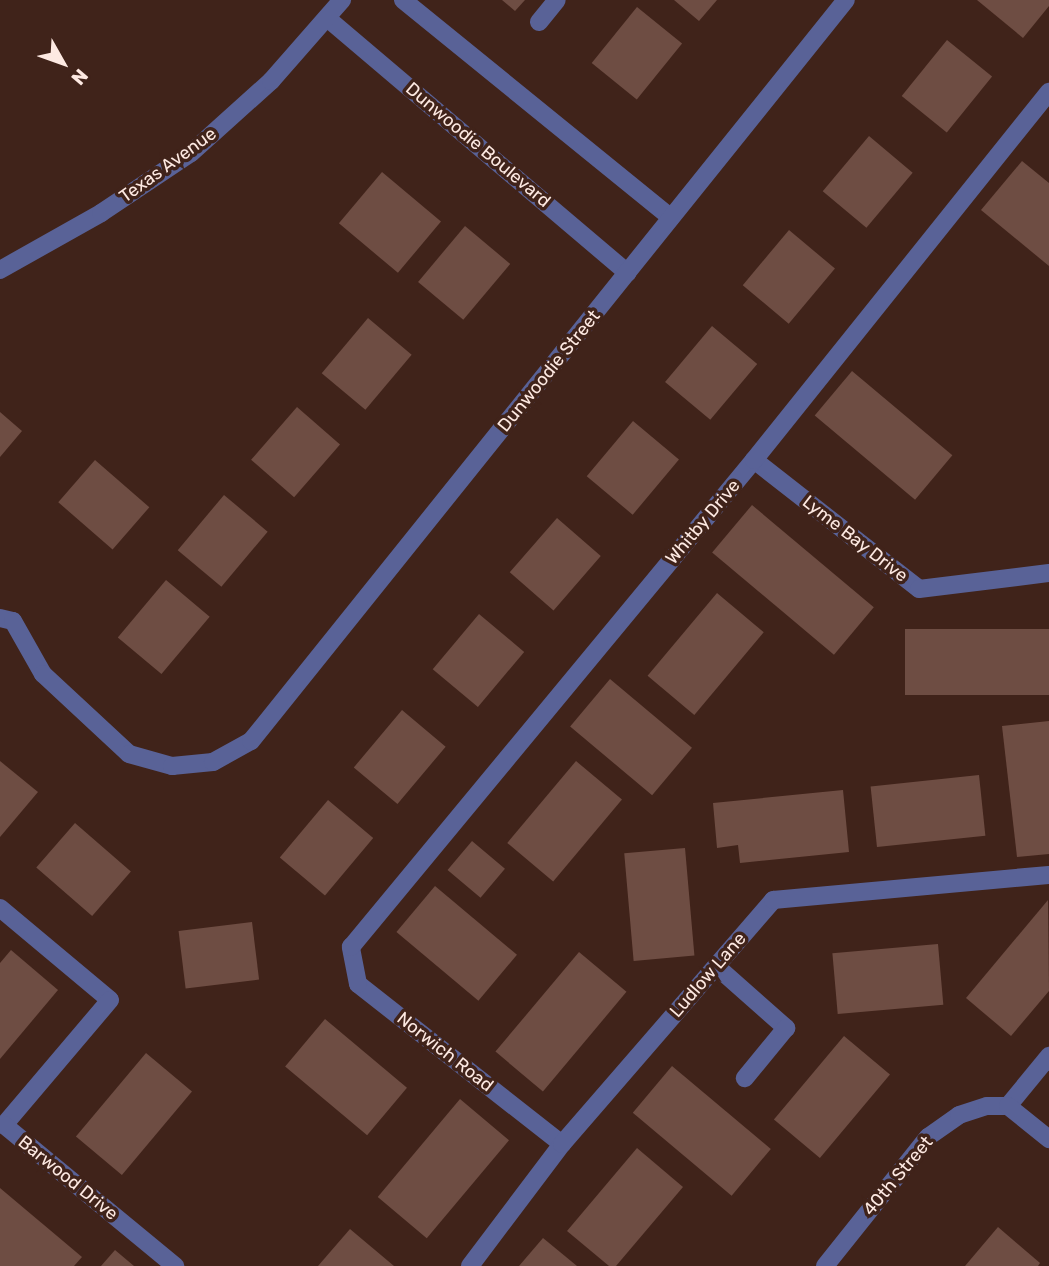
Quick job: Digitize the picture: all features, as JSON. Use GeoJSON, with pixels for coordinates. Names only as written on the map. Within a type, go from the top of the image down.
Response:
{"type":"FeatureCollection","features":[{"type":"Feature","properties":{"kind":"street","name":"Texas Avenue"},"geometry":{"type":"LineString","coordinates":[[0,270],[101,213],[191,153],[271,81],[342,0]]}},
{"type":"Feature","properties":{"kind":"street"},"geometry":{"type":"LineString","coordinates":[[403,0],[671,218]]}},
{"type":"Feature","properties":{"kind":"street"},"geometry":{"type":"LineString","coordinates":[[539,22],[557,0]]}},
{"type":"Feature","properties":{"kind":"street","name":"Dunwoodie Street"},"geometry":{"type":"LineString","coordinates":[[7,619],[43,674],[129,754],[172,766],[214,762],[251,741],[846,0]]}},
{"type":"Feature","properties":{"kind":"street","name":"Dunwoodie Boulevard"},"geometry":{"type":"LineString","coordinates":[[327,18],[628,273]]}},
{"type":"Feature","properties":{"kind":"street","name":"Whitby Drive"},"geometry":{"type":"LineString","coordinates":[[351,947],[1042,114],[1049,92]]}},
{"type":"Feature","properties":{"kind":"street","name":"Lyme Bay Drive"},"geometry":{"type":"LineString","coordinates":[[754,460],[919,589],[1049,573]]}},
{"type":"Feature","properties":{"kind":"street","name":"Ludlow Lane"},"geometry":{"type":"LineString","coordinates":[[470,1266],[562,1144],[773,900],[1049,875]]}},
{"type":"Feature","properties":{"kind":"street","name":"Barwood Drive"},"geometry":{"type":"LineString","coordinates":[[0,908],[110,1000],[4,1125],[175,1266]]}},
{"type":"Feature","properties":{"kind":"street","name":"Norwich Road"},"geometry":{"type":"LineString","coordinates":[[351,947],[358,984],[562,1144]]}},
{"type":"Feature","properties":{"kind":"street"},"geometry":{"type":"LineString","coordinates":[[716,967],[786,1028],[745,1078]]}},
{"type":"Feature","properties":{"kind":"street"},"geometry":{"type":"LineString","coordinates":[[1045,1128],[1008,1106],[1049,1056]]}},
{"type":"Feature","properties":{"kind":"street","name":"40th Street"},"geometry":{"type":"LineString","coordinates":[[825,1266],[928,1137],[959,1115],[987,1106],[1008,1106]]}},
{"type":"Feature","properties":{"kind":"building"},"geometry":{"type":"Polygon","coordinates":[[[502,0],[525,0],[515,11],[502,0]]]}},
{"type":"Feature","properties":{"kind":"building"},"geometry":{"type":"Polygon","coordinates":[[[674,0],[717,0],[699,21],[674,0]]]}},
{"type":"Feature","properties":{"kind":"building"},"geometry":{"type":"Polygon","coordinates":[[[977,0],[1049,0],[1049,6],[1023,38],[977,0]]]}},
{"type":"Feature","properties":{"kind":"building"},"geometry":{"type":"Polygon","coordinates":[[[637,7],[682,44],[637,99],[592,63],[637,7]]]}},
{"type":"Feature","properties":{"kind":"building"},"geometry":{"type":"Polygon","coordinates":[[[947,40],[992,77],[947,132],[902,96],[947,40]]]}},
{"type":"Feature","properties":{"kind":"building"},"geometry":{"type":"Polygon","coordinates":[[[869,136],[913,173],[866,228],[823,191],[869,136]]]}},
{"type":"Feature","properties":{"kind":"building"},"geometry":{"type":"Polygon","coordinates":[[[1022,161],[1049,183],[1049,266],[981,210],[1022,161]]]}},
{"type":"Feature","properties":{"kind":"building"},"geometry":{"type":"Polygon","coordinates":[[[382,172],[441,221],[398,273],[339,223],[382,172]]]}},
{"type":"Feature","properties":{"kind":"building"},"geometry":{"type":"Polygon","coordinates":[[[465,226],[510,264],[463,320],[418,282],[465,226]]]}},
{"type":"Feature","properties":{"kind":"building"},"geometry":{"type":"Polygon","coordinates":[[[789,230],[835,269],[789,324],[743,285],[789,230]]]}},
{"type":"Feature","properties":{"kind":"building"},"geometry":{"type":"Polygon","coordinates":[[[368,318],[412,355],[365,410],[322,373],[368,318]]]}},
{"type":"Feature","properties":{"kind":"building"},"geometry":{"type":"Polygon","coordinates":[[[712,326],[757,364],[710,420],[665,382],[712,326]]]}},
{"type":"Feature","properties":{"kind":"building"},"geometry":{"type":"Polygon","coordinates":[[[852,371],[952,455],[915,500],[815,415],[852,371]]]}},
{"type":"Feature","properties":{"kind":"building"},"geometry":{"type":"Polygon","coordinates":[[[297,407],[340,444],[294,497],[251,460],[297,407]]]}},
{"type":"Feature","properties":{"kind":"building"},"geometry":{"type":"Polygon","coordinates":[[[0,412],[22,431],[0,457],[0,412]]]}},
{"type":"Feature","properties":{"kind":"building"},"geometry":{"type":"Polygon","coordinates":[[[633,421],[679,460],[633,515],[587,476],[633,421]]]}},
{"type":"Feature","properties":{"kind":"building"},"geometry":{"type":"Polygon","coordinates":[[[95,460],[149,507],[113,549],[58,502],[95,460]]]}},
{"type":"Feature","properties":{"kind":"building"},"geometry":{"type":"Polygon","coordinates":[[[224,495],[268,532],[221,587],[178,550],[224,495]]]}},
{"type":"Feature","properties":{"kind":"building"},"geometry":{"type":"Polygon","coordinates":[[[752,505],[874,607],[834,655],[712,552],[752,505]]]}},
{"type":"Feature","properties":{"kind":"building"},"geometry":{"type":"Polygon","coordinates":[[[557,518],[601,556],[554,610],[510,572],[557,518]]]}},
{"type":"Feature","properties":{"kind":"building"},"geometry":{"type":"Polygon","coordinates":[[[166,580],[210,617],[161,674],[118,637],[166,580]]]}},
{"type":"Feature","properties":{"kind":"building"},"geometry":{"type":"Polygon","coordinates":[[[717,593],[764,632],[694,715],[648,676],[717,593]]]}},
{"type":"Feature","properties":{"kind":"building"},"geometry":{"type":"Polygon","coordinates":[[[479,614],[524,652],[478,707],[433,669],[479,614]]]}},
{"type":"Feature","properties":{"kind":"building"},"geometry":{"type":"Polygon","coordinates":[[[905,629],[1049,629],[1049,695],[905,695],[905,629]]]}},
{"type":"Feature","properties":{"kind":"building"},"geometry":{"type":"Polygon","coordinates":[[[610,679],[692,748],[652,795],[570,726],[610,679]]]}},
{"type":"Feature","properties":{"kind":"building"},"geometry":{"type":"Polygon","coordinates":[[[402,710],[446,747],[397,804],[354,767],[402,710]]]}},
{"type":"Feature","properties":{"kind":"building"},"geometry":{"type":"Polygon","coordinates":[[[1049,721],[1049,854],[1017,857],[1002,726],[1049,721]]]}},
{"type":"Feature","properties":{"kind":"building"},"geometry":{"type":"Polygon","coordinates":[[[0,761],[38,792],[0,837],[0,761]]]}},
{"type":"Feature","properties":{"kind":"building"},"geometry":{"type":"Polygon","coordinates":[[[576,761],[622,800],[553,882],[507,843],[576,761]]]}},
{"type":"Feature","properties":{"kind":"building"},"geometry":{"type":"Polygon","coordinates":[[[979,775],[985,836],[877,847],[871,786],[979,775]]]}},
{"type":"Feature","properties":{"kind":"building"},"geometry":{"type":"Polygon","coordinates":[[[843,790],[849,852],[740,863],[738,845],[717,848],[713,803],[843,790]]]}},
{"type":"Feature","properties":{"kind":"building"},"geometry":{"type":"Polygon","coordinates":[[[328,800],[373,838],[325,895],[280,857],[328,800]]]}},
{"type":"Feature","properties":{"kind":"building"},"geometry":{"type":"Polygon","coordinates":[[[75,823],[131,872],[92,916],[36,868],[75,823]]]}},
{"type":"Feature","properties":{"kind":"building"},"geometry":{"type":"Polygon","coordinates":[[[472,841],[505,869],[481,898],[448,870],[472,841]]]}},
{"type":"Feature","properties":{"kind":"building"},"geometry":{"type":"Polygon","coordinates":[[[685,848],[694,956],[634,961],[624,853],[685,848]]]}},
{"type":"Feature","properties":{"kind":"building"},"geometry":{"type":"Polygon","coordinates":[[[435,886],[517,955],[478,1001],[396,932],[435,886]]]}},
{"type":"Feature","properties":{"kind":"building"},"geometry":{"type":"Polygon","coordinates":[[[1048,900],[1049,991],[1011,1036],[966,998],[1048,900]]]}},
{"type":"Feature","properties":{"kind":"building"},"geometry":{"type":"Polygon","coordinates":[[[252,922],[259,980],[186,989],[179,931],[252,922]]]}},
{"type":"Feature","properties":{"kind":"building"},"geometry":{"type":"Polygon","coordinates":[[[938,944],[943,1005],[838,1014],[832,953],[938,944]]]}},
{"type":"Feature","properties":{"kind":"building"},"geometry":{"type":"Polygon","coordinates":[[[11,950],[58,990],[0,1059],[0,963],[11,950]]]}},
{"type":"Feature","properties":{"kind":"building"},"geometry":{"type":"Polygon","coordinates":[[[579,952],[626,992],[543,1091],[495,1052],[579,952]]]}},
{"type":"Feature","properties":{"kind":"building"},"geometry":{"type":"Polygon","coordinates":[[[325,1019],[407,1088],[367,1135],[285,1066],[325,1019]]]}},
{"type":"Feature","properties":{"kind":"building"},"geometry":{"type":"Polygon","coordinates":[[[844,1036],[890,1075],[820,1158],[774,1119],[844,1036]]]}},
{"type":"Feature","properties":{"kind":"building"},"geometry":{"type":"Polygon","coordinates":[[[146,1053],[192,1092],[122,1175],[76,1136],[146,1053]]]}},
{"type":"Feature","properties":{"kind":"building"},"geometry":{"type":"Polygon","coordinates":[[[672,1066],[771,1149],[732,1196],[633,1113],[672,1066]]]}},
{"type":"Feature","properties":{"kind":"building"},"geometry":{"type":"Polygon","coordinates":[[[460,1099],[509,1140],[427,1238],[378,1197],[460,1099]]]}},
{"type":"Feature","properties":{"kind":"building"},"geometry":{"type":"Polygon","coordinates":[[[637,1148],[683,1187],[616,1266],[609,1266],[567,1231],[637,1148]]]}},
{"type":"Feature","properties":{"kind":"building"},"geometry":{"type":"Polygon","coordinates":[[[0,1188],[82,1257],[74,1266],[0,1266],[0,1188]]]}},
{"type":"Feature","properties":{"kind":"building"},"geometry":{"type":"Polygon","coordinates":[[[998,1227],[1040,1263],[1038,1266],[965,1266],[998,1227]]]}},
{"type":"Feature","properties":{"kind":"building"},"geometry":{"type":"Polygon","coordinates":[[[350,1229],[394,1266],[318,1266],[350,1229]]]}},
{"type":"Feature","properties":{"kind":"building"},"geometry":{"type":"Polygon","coordinates":[[[543,1238],[577,1266],[519,1266],[543,1238]]]}},
{"type":"Feature","properties":{"kind":"building"},"geometry":{"type":"Polygon","coordinates":[[[115,1250],[134,1266],[101,1266],[115,1250]]]}}]}
